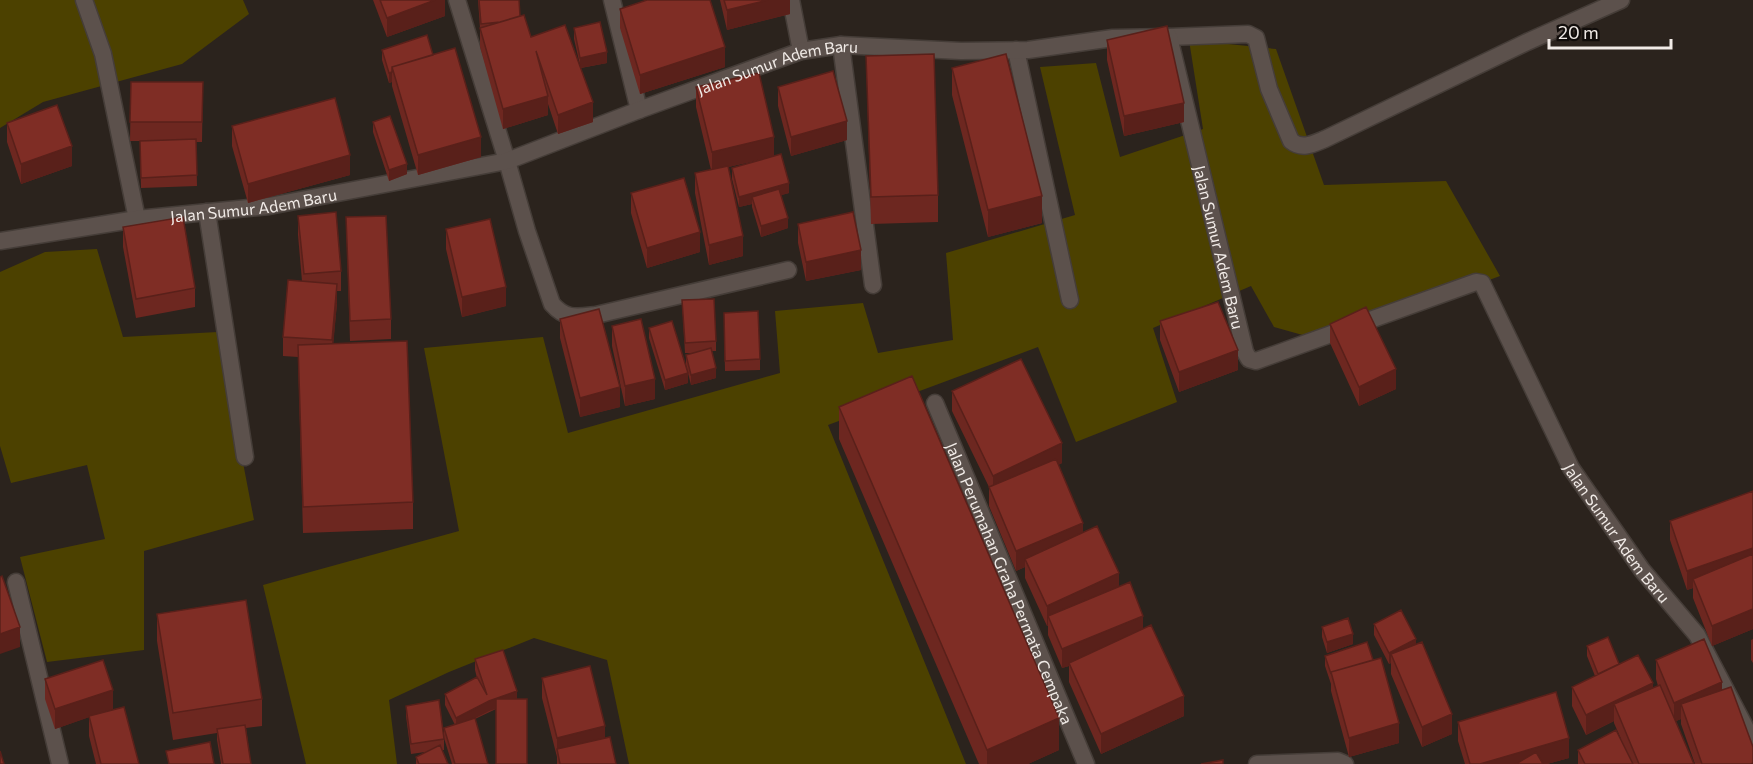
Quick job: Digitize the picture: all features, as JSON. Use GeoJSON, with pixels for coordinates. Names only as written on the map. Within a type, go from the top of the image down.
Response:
{"type":"FeatureCollection","features":[{"type":"Feature","properties":{"kind":"street"},"geometry":{"type":"LineString","coordinates":[[84,0],[103,54],[137,219]]}},
{"type":"Feature","properties":{"kind":"street"},"geometry":{"type":"LineString","coordinates":[[457,0],[546,288],[552,304],[560,313],[573,318],[596,315],[788,270]]}},
{"type":"Feature","properties":{"kind":"street"},"geometry":{"type":"LineString","coordinates":[[612,0],[639,110]]}},
{"type":"Feature","properties":{"kind":"street"},"geometry":{"type":"LineString","coordinates":[[791,0],[801,51]]}},
{"type":"Feature","properties":{"kind":"street"},"geometry":{"type":"LineString","coordinates":[[1169,37],[1248,34],[1256,38],[1269,89],[1291,141],[1297,146],[1304,147],[1621,0]]}},
{"type":"Feature","properties":{"kind":"street","name":"Jalan Sumur Adem Baru"},"geometry":{"type":"LineString","coordinates":[[0,241],[137,219],[269,206],[507,161],[801,51],[841,45],[961,51],[1016,50],[1113,38],[1169,37],[1245,352],[1249,359],[1256,362],[1476,282],[1482,283],[1571,468],[1642,570],[1697,636],[1753,742]]}},
{"type":"Feature","properties":{"kind":"street"},"geometry":{"type":"LineString","coordinates":[[841,45],[873,285]]}},
{"type":"Feature","properties":{"kind":"street"},"geometry":{"type":"LineString","coordinates":[[1016,50],[1070,300]]}},
{"type":"Feature","properties":{"kind":"street"},"geometry":{"type":"LineString","coordinates":[[207,212],[245,457]]}},
{"type":"Feature","properties":{"kind":"street","name":"Jalan Perumahan Graha Permata Cempaka"},"geometry":{"type":"LineString","coordinates":[[935,403],[1086,764]]}},
{"type":"Feature","properties":{"kind":"street"},"geometry":{"type":"LineString","coordinates":[[16,582],[60,764]]}},
{"type":"Feature","properties":{"kind":"street"},"geometry":{"type":"LineString","coordinates":[[1257,764],[1338,761],[1345,764]]}},
{"type":"Feature","properties":{"kind":"shaded area"},"geometry":{"type":"Polygon","coordinates":[[[0,0],[243,0],[249,14],[182,64],[43,102],[0,128],[0,0]]]}},
{"type":"Feature","properties":{"kind":"shaded area"},"geometry":{"type":"Polygon","coordinates":[[[1189,40],[1276,49],[1324,185],[1446,181],[1500,276],[1324,341],[1274,327],[1251,286],[1153,328],[1177,402],[1076,442],[1038,347],[828,425],[966,764],[629,764],[607,660],[534,638],[449,672],[389,700],[397,764],[306,764],[263,585],[459,531],[424,348],[543,337],[568,433],[780,373],[775,311],[863,303],[878,353],[953,340],[946,253],[1075,215],[1040,67],[1096,63],[1120,157],[1203,129],[1189,40]]]}},
{"type":"Feature","properties":{"kind":"shaded area"},"geometry":{"type":"Polygon","coordinates":[[[97,249],[123,337],[218,332],[254,520],[144,551],[144,650],[47,662],[20,557],[105,539],[87,465],[11,483],[0,446],[0,272],[45,252],[97,249]]]}},
{"type":"Feature","properties":{"kind":"building"},"geometry":{"type":"Polygon","coordinates":[[[380,0],[435,0],[387,18],[380,0]]]}},
{"type":"Feature","properties":{"kind":"building"},"geometry":{"type":"Polygon","coordinates":[[[479,0],[519,0],[520,16],[500,22],[481,24],[479,0]]]}},
{"type":"Feature","properties":{"kind":"building"},"geometry":{"type":"Polygon","coordinates":[[[647,0],[710,0],[725,47],[640,75],[620,9],[647,0]]]}},
{"type":"Feature","properties":{"kind":"building"},"geometry":{"type":"Polygon","coordinates":[[[724,0],[768,0],[727,10],[724,0]]]}},
{"type":"Feature","properties":{"kind":"building"},"geometry":{"type":"Polygon","coordinates":[[[524,15],[531,37],[565,25],[593,102],[558,115],[536,51],[548,96],[503,109],[480,28],[524,15]]]}},
{"type":"Feature","properties":{"kind":"building"},"geometry":{"type":"Polygon","coordinates":[[[600,22],[607,52],[580,58],[574,28],[600,22]]]}},
{"type":"Feature","properties":{"kind":"building"},"geometry":{"type":"Polygon","coordinates":[[[1167,26],[1184,103],[1124,116],[1107,40],[1167,26]]]}},
{"type":"Feature","properties":{"kind":"building"},"geometry":{"type":"Polygon","coordinates":[[[427,35],[433,55],[392,67],[392,72],[389,73],[382,50],[427,35]]]}},
{"type":"Feature","properties":{"kind":"building"},"geometry":{"type":"Polygon","coordinates":[[[455,48],[481,137],[418,155],[392,67],[455,48]]]}},
{"type":"Feature","properties":{"kind":"building"},"geometry":{"type":"Polygon","coordinates":[[[934,54],[938,195],[871,197],[866,56],[934,54]]]}},
{"type":"Feature","properties":{"kind":"building"},"geometry":{"type":"Polygon","coordinates":[[[1006,54],[1042,196],[988,210],[952,68],[1006,54]]]}},
{"type":"Feature","properties":{"kind":"building"},"geometry":{"type":"Polygon","coordinates":[[[833,71],[847,121],[791,137],[778,87],[833,71]]]}},
{"type":"Feature","properties":{"kind":"building"},"geometry":{"type":"Polygon","coordinates":[[[759,73],[774,137],[712,152],[696,87],[759,73]]]}},
{"type":"Feature","properties":{"kind":"building"},"geometry":{"type":"Polygon","coordinates":[[[131,82],[203,82],[202,122],[130,122],[131,82]]]}},
{"type":"Feature","properties":{"kind":"building"},"geometry":{"type":"Polygon","coordinates":[[[335,98],[350,155],[248,184],[232,126],[335,98]]]}},
{"type":"Feature","properties":{"kind":"building"},"geometry":{"type":"Polygon","coordinates":[[[57,105],[72,146],[21,164],[7,123],[57,105]]]}},
{"type":"Feature","properties":{"kind":"building"},"geometry":{"type":"Polygon","coordinates":[[[390,116],[407,164],[389,170],[373,122],[390,116]]]}},
{"type":"Feature","properties":{"kind":"building"},"geometry":{"type":"Polygon","coordinates":[[[196,139],[197,175],[141,178],[140,141],[196,139]]]}},
{"type":"Feature","properties":{"kind":"building"},"geometry":{"type":"Polygon","coordinates":[[[781,154],[789,183],[739,197],[732,168],[781,154]]]}},
{"type":"Feature","properties":{"kind":"building"},"geometry":{"type":"Polygon","coordinates":[[[728,166],[743,236],[709,245],[695,173],[728,166]]]}},
{"type":"Feature","properties":{"kind":"building"},"geometry":{"type":"Polygon","coordinates":[[[684,178],[700,232],[647,248],[631,193],[684,178]]]}},
{"type":"Feature","properties":{"kind":"building"},"geometry":{"type":"Polygon","coordinates":[[[779,189],[788,218],[761,226],[752,197],[779,189]]]}},
{"type":"Feature","properties":{"kind":"building"},"geometry":{"type":"Polygon","coordinates":[[[336,212],[341,271],[304,274],[298,216],[336,212]]]}},
{"type":"Feature","properties":{"kind":"building"},"geometry":{"type":"Polygon","coordinates":[[[853,212],[861,250],[806,262],[798,224],[853,212]]]}},
{"type":"Feature","properties":{"kind":"building"},"geometry":{"type":"Polygon","coordinates":[[[386,216],[391,319],[350,321],[346,217],[386,216]]]}},
{"type":"Feature","properties":{"kind":"building"},"geometry":{"type":"Polygon","coordinates":[[[183,217],[195,288],[136,299],[123,227],[183,217]]]}},
{"type":"Feature","properties":{"kind":"building"},"geometry":{"type":"Polygon","coordinates":[[[490,219],[506,287],[462,297],[446,229],[490,219]]]}},
{"type":"Feature","properties":{"kind":"building"},"geometry":{"type":"Polygon","coordinates":[[[288,280],[337,284],[332,340],[283,337],[288,280]]]}},
{"type":"Feature","properties":{"kind":"building"},"geometry":{"type":"Polygon","coordinates":[[[714,299],[716,341],[685,343],[682,300],[714,299]]]}},
{"type":"Feature","properties":{"kind":"building"},"geometry":{"type":"Polygon","coordinates":[[[1218,302],[1238,350],[1179,372],[1160,321],[1218,302]]]}},
{"type":"Feature","properties":{"kind":"building"},"geometry":{"type":"Polygon","coordinates":[[[1366,307],[1396,369],[1359,387],[1330,324],[1366,307]]]}},
{"type":"Feature","properties":{"kind":"building"},"geometry":{"type":"Polygon","coordinates":[[[599,309],[620,387],[580,398],[560,319],[599,309]]]}},
{"type":"Feature","properties":{"kind":"building"},"geometry":{"type":"Polygon","coordinates":[[[758,311],[760,359],[725,361],[724,313],[758,311]]]}},
{"type":"Feature","properties":{"kind":"building"},"geometry":{"type":"Polygon","coordinates":[[[641,319],[655,379],[625,386],[612,326],[641,319]]]}},
{"type":"Feature","properties":{"kind":"building"},"geometry":{"type":"Polygon","coordinates":[[[672,321],[688,373],[665,380],[649,328],[672,321]]]}},
{"type":"Feature","properties":{"kind":"building"},"geometry":{"type":"Polygon","coordinates":[[[407,341],[413,502],[303,507],[298,345],[407,341]]]}},
{"type":"Feature","properties":{"kind":"building"},"geometry":{"type":"Polygon","coordinates":[[[711,348],[716,368],[691,375],[686,355],[711,348]]]}},
{"type":"Feature","properties":{"kind":"building"},"geometry":{"type":"Polygon","coordinates":[[[1021,359],[1062,443],[993,476],[952,391],[1021,359]]]}},
{"type":"Feature","properties":{"kind":"building"},"geometry":{"type":"Polygon","coordinates":[[[912,376],[1059,718],[987,750],[839,407],[912,376]]]}},
{"type":"Feature","properties":{"kind":"building"},"geometry":{"type":"Polygon","coordinates":[[[1056,459],[1083,523],[1016,551],[989,487],[1056,459]]]}},
{"type":"Feature","properties":{"kind":"building"},"geometry":{"type":"Polygon","coordinates":[[[1753,491],[1753,548],[1687,571],[1670,521],[1753,491]]]}},
{"type":"Feature","properties":{"kind":"building"},"geometry":{"type":"Polygon","coordinates":[[[1097,526],[1119,573],[1047,606],[1025,559],[1097,526]]]}},
{"type":"Feature","properties":{"kind":"building"},"geometry":{"type":"Polygon","coordinates":[[[1753,554],[1753,609],[1712,626],[1693,579],[1753,554]]]}},
{"type":"Feature","properties":{"kind":"building"},"geometry":{"type":"Polygon","coordinates":[[[2,576],[20,627],[0,634],[0,577],[2,576]]]}},
{"type":"Feature","properties":{"kind":"building"},"geometry":{"type":"Polygon","coordinates":[[[1130,582],[1143,616],[1062,649],[1048,616],[1130,582]]]}},
{"type":"Feature","properties":{"kind":"building"},"geometry":{"type":"Polygon","coordinates":[[[246,600],[262,699],[173,713],[157,614],[246,600]]]}},
{"type":"Feature","properties":{"kind":"building"},"geometry":{"type":"Polygon","coordinates":[[[1401,610],[1416,639],[1389,653],[1374,624],[1401,610]]]}},
{"type":"Feature","properties":{"kind":"building"},"geometry":{"type":"Polygon","coordinates":[[[1348,618],[1353,634],[1327,642],[1322,627],[1348,618]]]}},
{"type":"Feature","properties":{"kind":"building"},"geometry":{"type":"Polygon","coordinates":[[[1151,625],[1184,696],[1101,734],[1069,663],[1151,625]]]}},
{"type":"Feature","properties":{"kind":"building"},"geometry":{"type":"Polygon","coordinates":[[[1608,637],[1619,664],[1598,674],[1587,646],[1608,637]]]}},
{"type":"Feature","properties":{"kind":"building"},"geometry":{"type":"Polygon","coordinates":[[[1704,639],[1722,682],[1674,703],[1656,660],[1704,639]]]}},
{"type":"Feature","properties":{"kind":"building"},"geometry":{"type":"Polygon","coordinates":[[[1367,642],[1373,660],[1331,672],[1331,674],[1325,656],[1367,642]]]}},
{"type":"Feature","properties":{"kind":"building"},"geometry":{"type":"Polygon","coordinates":[[[1422,642],[1452,714],[1422,727],[1391,654],[1422,642]]]}},
{"type":"Feature","properties":{"kind":"building"},"geometry":{"type":"Polygon","coordinates":[[[503,650],[517,691],[489,701],[456,718],[445,694],[477,677],[487,695],[475,659],[503,650]]]}},
{"type":"Feature","properties":{"kind":"building"},"geometry":{"type":"Polygon","coordinates":[[[1638,655],[1653,683],[1586,715],[1572,687],[1638,655]]]}},
{"type":"Feature","properties":{"kind":"building"},"geometry":{"type":"Polygon","coordinates":[[[1381,658],[1399,723],[1349,738],[1331,672],[1381,658]]]}},
{"type":"Feature","properties":{"kind":"building"},"geometry":{"type":"Polygon","coordinates":[[[103,660],[113,690],[55,709],[45,679],[103,660]]]}},
{"type":"Feature","properties":{"kind":"building"},"geometry":{"type":"Polygon","coordinates":[[[590,666],[605,726],[557,738],[542,678],[590,666]]]}},
{"type":"Feature","properties":{"kind":"building"},"geometry":{"type":"Polygon","coordinates":[[[1660,685],[1694,764],[1639,764],[1614,704],[1660,685]]]}},
{"type":"Feature","properties":{"kind":"building"},"geometry":{"type":"Polygon","coordinates":[[[1731,687],[1753,747],[1753,763],[1702,764],[1681,704],[1731,687]]]}},
{"type":"Feature","properties":{"kind":"building"},"geometry":{"type":"Polygon","coordinates":[[[1556,692],[1569,738],[1480,764],[1470,764],[1458,722],[1556,692]]]}},
{"type":"Feature","properties":{"kind":"building"},"geometry":{"type":"Polygon","coordinates":[[[496,699],[527,699],[527,764],[496,764],[496,699]]]}},
{"type":"Feature","properties":{"kind":"building"},"geometry":{"type":"Polygon","coordinates":[[[439,700],[444,739],[411,744],[406,706],[439,700]]]}},
{"type":"Feature","properties":{"kind":"building"},"geometry":{"type":"Polygon","coordinates":[[[124,707],[139,764],[101,764],[89,716],[124,707]]]}},
{"type":"Feature","properties":{"kind":"building"},"geometry":{"type":"Polygon","coordinates":[[[475,718],[488,764],[455,764],[444,728],[475,718]]]}},
{"type":"Feature","properties":{"kind":"building"},"geometry":{"type":"Polygon","coordinates":[[[245,725],[251,764],[223,764],[217,729],[245,725]]]}},
{"type":"Feature","properties":{"kind":"building"},"geometry":{"type":"Polygon","coordinates":[[[1616,730],[1633,764],[1585,764],[1578,750],[1616,730]]]}},
{"type":"Feature","properties":{"kind":"building"},"geometry":{"type":"Polygon","coordinates":[[[610,737],[616,764],[560,764],[557,749],[610,737]]]}},
{"type":"Feature","properties":{"kind":"building"},"geometry":{"type":"Polygon","coordinates":[[[210,742],[214,764],[169,764],[166,751],[210,742]]]}},
{"type":"Feature","properties":{"kind":"building"},"geometry":{"type":"Polygon","coordinates":[[[440,745],[448,764],[419,764],[416,757],[440,745]]]}},
{"type":"Feature","properties":{"kind":"building"},"geometry":{"type":"Polygon","coordinates":[[[0,751],[4,764],[0,764],[0,751]]]}},
{"type":"Feature","properties":{"kind":"building"},"geometry":{"type":"Polygon","coordinates":[[[1536,752],[1543,764],[1516,764],[1536,752]]]}},
{"type":"Feature","properties":{"kind":"building"},"geometry":{"type":"Polygon","coordinates":[[[1223,760],[1223,764],[1201,764],[1223,760]]]}}]}
